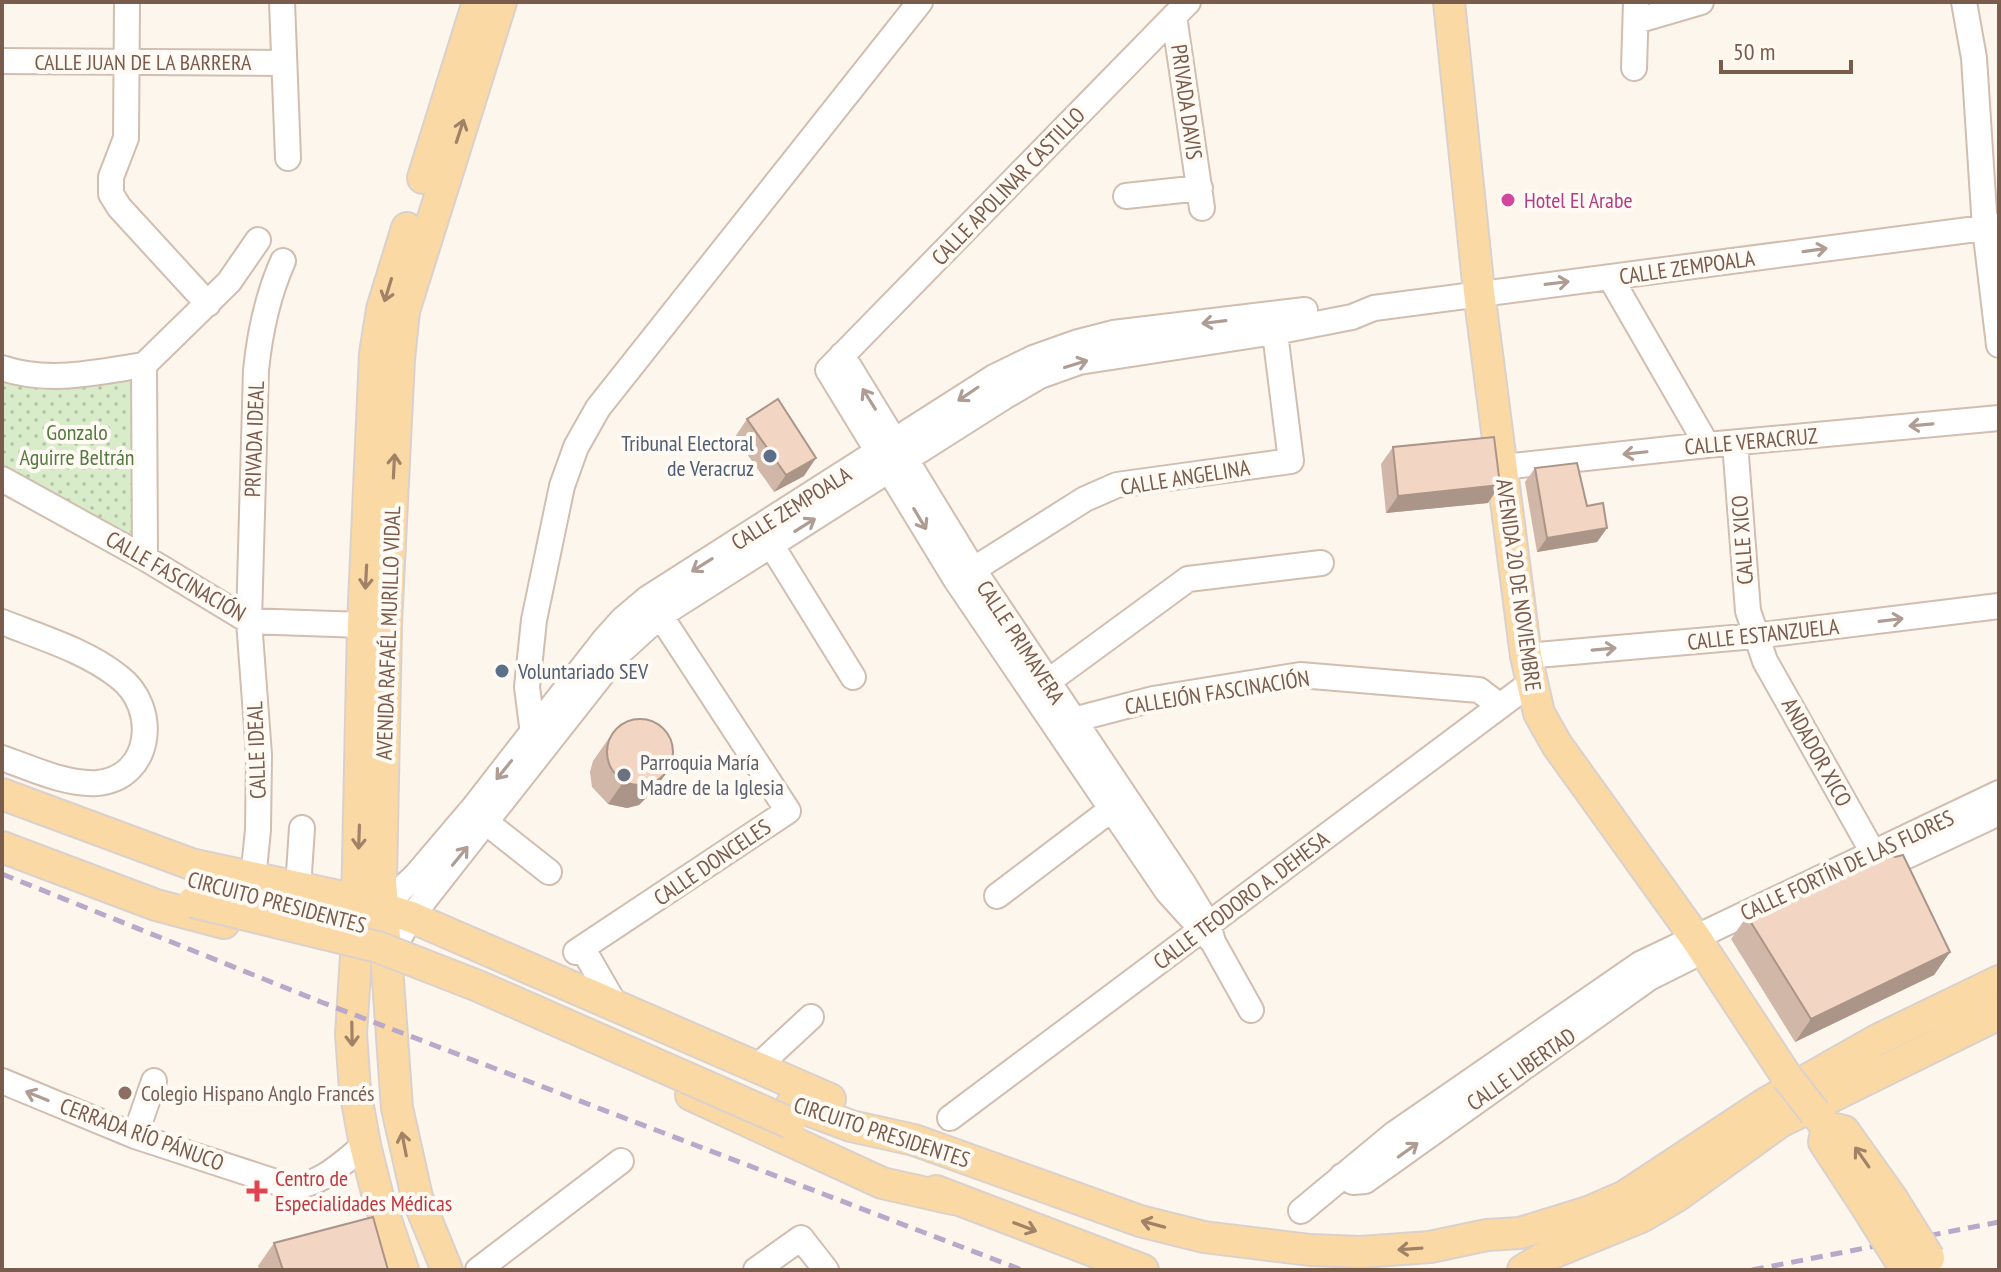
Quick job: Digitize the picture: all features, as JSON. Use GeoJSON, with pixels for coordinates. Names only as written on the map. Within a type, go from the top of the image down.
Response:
{"type":"FeatureCollection","features":[{"type":"Feature","properties":{"kind":"main road","name":"AVENIDA RAFAÉL MURILLO VIDAL"},"geometry":{"type":"LineString","coordinates":[[447,1270],[417,1197],[400,1122],[372,785],[363,625],[375,354],[382,309],[478,2]]}},
{"type":"Feature","properties":{"kind":"main road","name":"AVENIDA RAFAÉL MURILLO VIDAL"},"geometry":{"type":"LineString","coordinates":[[372,785],[386,625],[404,311],[501,2]]}},
{"type":"Feature","properties":{"kind":"main road","name":"AVENIDA 20 DE NOVIEMBRE"},"geometry":{"type":"LineString","coordinates":[[1449,2],[1479,292],[1529,669],[1539,713],[1557,745],[1699,944],[1785,1075],[1821,1120],[1844,1131],[1879,1202],[1919,1266]]}},
{"type":"Feature","properties":{"kind":"main road"},"geometry":{"type":"LineString","coordinates":[[2,794],[191,864],[384,908],[857,1111],[914,1140]]}},
{"type":"Feature","properties":{"kind":"main road","name":"CIRCUITO PRESIDENTES"},"geometry":{"type":"LineString","coordinates":[[2,811],[195,892]]}},
{"type":"Feature","properties":{"kind":"main road","name":"CIRCUITO PRESIDENTES"},"geometry":{"type":"LineString","coordinates":[[2,832],[389,951],[791,1114],[953,1199],[1143,1270]]}},
{"type":"Feature","properties":{"kind":"main road"},"geometry":{"type":"LineString","coordinates":[[2,847],[156,905],[388,964],[513,1013],[882,1183],[953,1199]]}},
{"type":"Feature","properties":{"kind":"main road"},"geometry":{"type":"LineString","coordinates":[[296,939],[308,927],[312,909],[304,889]]}},
{"type":"Feature","properties":{"kind":"main road","name":"AVENIDA RAFAÉL MURILLO VIDAL"},"geometry":{"type":"LineString","coordinates":[[384,908],[356,956],[351,1034],[355,1090],[365,1145],[378,1197],[403,1270]]}},
{"type":"Feature","properties":{"kind":"main road"},"geometry":{"type":"LineString","coordinates":[[1487,1235],[1519,1218],[1577,1199],[1619,1179],[1729,1105],[1999,962]]}},
{"type":"Feature","properties":{"kind":"main road"},"geometry":{"type":"LineString","coordinates":[[513,1013],[508,1006],[505,989],[514,975],[531,969]]}},
{"type":"Feature","properties":{"kind":"main road"},"geometry":{"type":"LineString","coordinates":[[1523,1270],[1550,1254],[1653,1210],[1677,1196],[1773,1112],[1877,1040],[1999,981]]}},
{"type":"Feature","properties":{"kind":"main road"},"geometry":{"type":"LineString","coordinates":[[1773,1112],[1999,1014]]}},
{"type":"Feature","properties":{"kind":"main road"},"geometry":{"type":"LineString","coordinates":[[1558,1270],[1650,1234],[1821,1120],[1999,1032]]}},
{"type":"Feature","properties":{"kind":"main road","name":"CIRCUITO PRESIDENTES"},"geometry":{"type":"LineString","coordinates":[[791,1114],[914,1140],[1140,1221],[1204,1237],[1271,1247],[1361,1252],[1430,1247],[1487,1235],[1520,1233],[1588,1212],[1625,1196],[1773,1112]]}},
{"type":"Feature","properties":{"kind":"street"},"geometry":{"type":"LineString","coordinates":[[127,2],[126,138],[111,177],[111,194],[119,207],[208,304]]}},
{"type":"Feature","properties":{"kind":"street"},"geometry":{"type":"LineString","coordinates":[[282,2],[288,158]]}},
{"type":"Feature","properties":{"kind":"street"},"geometry":{"type":"LineString","coordinates":[[540,739],[527,687],[534,620],[562,486],[576,447],[598,408],[920,2]]}},
{"type":"Feature","properties":{"kind":"street"},"geometry":{"type":"LineString","coordinates":[[1634,68],[1636,11],[1701,2]]}},
{"type":"Feature","properties":{"kind":"street"},"geometry":{"type":"LineString","coordinates":[[1964,2],[1974,58],[1992,227],[1999,345]]}},
{"type":"Feature","properties":{"kind":"street","name":"PRIVADA DAVIS"},"geometry":{"type":"LineString","coordinates":[[1126,196],[1201,198],[1181,9]]}},
{"type":"Feature","properties":{"kind":"street","name":"CALLE APOLINAR CASTILLO"},"geometry":{"type":"LineString","coordinates":[[835,362],[1181,9]]}},
{"type":"Feature","properties":{"kind":"street","name":"CALLE JUAN DE LA BARRERA"},"geometry":{"type":"LineString","coordinates":[[2,61],[283,63]]}},
{"type":"Feature","properties":{"kind":"street","name":"CALLE ZEMPOALA"},"geometry":{"type":"LineString","coordinates":[[384,908],[618,654],[655,606],[894,456],[1040,376],[1079,362],[1274,323],[1352,317],[1374,308],[1479,292],[1992,227]]}},
{"type":"Feature","properties":{"kind":"street"},"geometry":{"type":"LineString","coordinates":[[2,368],[64,377],[144,365],[229,282],[258,240]]}},
{"type":"Feature","properties":{"kind":"street","name":"PRIVADA IDEAL"},"geometry":{"type":"LineString","coordinates":[[249,621],[256,370],[260,329],[269,293],[283,261]]}},
{"type":"Feature","properties":{"kind":"street"},"geometry":{"type":"LineString","coordinates":[[1610,277],[1707,445]]}},
{"type":"Feature","properties":{"kind":"street","name":"CALLE ANGELINA"},"geometry":{"type":"LineString","coordinates":[[965,574],[1085,499],[1117,485],[1291,461],[1274,323]]}},
{"type":"Feature","properties":{"kind":"street","name":"CALLE PRIMAVERA"},"geometry":{"type":"LineString","coordinates":[[835,362],[965,574],[1041,687],[1167,891],[1207,932]]}},
{"type":"Feature","properties":{"kind":"street"},"geometry":{"type":"LineString","coordinates":[[144,365],[145,558]]}},
{"type":"Feature","properties":{"kind":"street","name":"CALLE VERACRUZ"},"geometry":{"type":"LineString","coordinates":[[1503,467],[1999,418]]}},
{"type":"Feature","properties":{"kind":"street","name":"CALLE XICO"},"geometry":{"type":"LineString","coordinates":[[1735,443],[1748,611],[1755,636]]}},
{"type":"Feature","properties":{"kind":"street","name":"CALLE ZEMPOALA"},"geometry":{"type":"LineString","coordinates":[[655,606],[772,546],[894,456]]}},
{"type":"Feature","properties":{"kind":"street","name":"CALLE FASCINACIÓN"},"geometry":{"type":"LineString","coordinates":[[2,479],[145,558],[249,621],[363,625]]}},
{"type":"Feature","properties":{"kind":"street"},"geometry":{"type":"LineString","coordinates":[[772,546],[853,677]]}},
{"type":"Feature","properties":{"kind":"street"},"geometry":{"type":"LineString","coordinates":[[1041,687],[1188,579],[1321,563]]}},
{"type":"Feature","properties":{"kind":"street","name":"CALLE DONCELES"},"geometry":{"type":"LineString","coordinates":[[617,1008],[579,950],[788,811],[655,606]]}},
{"type":"Feature","properties":{"kind":"street","name":"CALLE ESTANZUELA"},"geometry":{"type":"LineString","coordinates":[[1529,669],[1755,636],[1999,606]]}},
{"type":"Feature","properties":{"kind":"street","name":"CALLE IDEAL"},"geometry":{"type":"LineString","coordinates":[[249,621],[259,755],[258,830],[253,879]]}},
{"type":"Feature","properties":{"kind":"street"},"geometry":{"type":"LineString","coordinates":[[2,622],[68,648],[120,677],[138,698],[146,721],[142,747],[134,764],[116,780],[94,783],[66,779],[2,758]]}},
{"type":"Feature","properties":{"kind":"street","name":"ANDADOR XICO"},"geometry":{"type":"LineString","coordinates":[[1755,636],[1765,661],[1878,860]]}},
{"type":"Feature","properties":{"kind":"street","name":"CALLE TEODORO A. DEHESA"},"geometry":{"type":"LineString","coordinates":[[950,1118],[1207,932],[1500,706],[1529,669]]}},
{"type":"Feature","properties":{"kind":"street","name":"CALLEJÓN FASCINACIÓN"},"geometry":{"type":"LineString","coordinates":[[1073,720],[1153,699],[1300,675],[1479,690],[1500,706]]}},
{"type":"Feature","properties":{"kind":"street","name":"CALLE PRIMAVERA"},"geometry":{"type":"LineString","coordinates":[[1041,687],[1073,720],[1183,883],[1207,932]]}},
{"type":"Feature","properties":{"kind":"street","name":"CALLE ZEMPOALA"},"geometry":{"type":"LineString","coordinates":[[384,908],[487,823],[540,739]]}},
{"type":"Feature","properties":{"kind":"street","name":"CALLE FORTÍN DE LAS FLORES"},"geometry":{"type":"LineString","coordinates":[[1699,944],[1878,860],[1999,793]]}},
{"type":"Feature","properties":{"kind":"street"},"geometry":{"type":"LineString","coordinates":[[997,896],[1113,808]]}},
{"type":"Feature","properties":{"kind":"street","name":"CALLE FORTÍN DE LAS FLORES"},"geometry":{"type":"LineString","coordinates":[[1878,860],[1999,813]]}},
{"type":"Feature","properties":{"kind":"street"},"geometry":{"type":"LineString","coordinates":[[487,823],[549,872]]}},
{"type":"Feature","properties":{"kind":"street"},"geometry":{"type":"LineString","coordinates":[[302,828],[304,889]]}},
{"type":"Feature","properties":{"kind":"street"},"geometry":{"type":"LineString","coordinates":[[1207,932],[1251,1010]]}},
{"type":"Feature","properties":{"kind":"street","name":"CALLE LIBERTAD"},"geometry":{"type":"LineString","coordinates":[[1301,1211],[1394,1134],[1644,971],[1699,944]]}},
{"type":"Feature","properties":{"kind":"street"},"geometry":{"type":"LineString","coordinates":[[756,1068],[811,1017]]}},
{"type":"Feature","properties":{"kind":"street","name":"CERRADA RÍO PÁNUCO"},"geometry":{"type":"LineString","coordinates":[[2,1081],[135,1136],[291,1187],[320,1181],[365,1145]]}},
{"type":"Feature","properties":{"kind":"street"},"geometry":{"type":"LineString","coordinates":[[135,1136],[154,1081]]}},
{"type":"Feature","properties":{"kind":"street"},"geometry":{"type":"LineString","coordinates":[[478,1270],[621,1161]]}},
{"type":"Feature","properties":{"kind":"street"},"geometry":{"type":"LineString","coordinates":[[756,1270],[801,1238],[826,1270]]}},
{"type":"Feature","properties":{"kind":"green space","name":"Gonzalo Aguirre Beltrán"},"geometry":{"type":"Polygon","coordinates":[[[144,365],[145,558],[2,479],[2,366],[144,365]]]}},
{"type":"Feature","properties":{"kind":"building"},"geometry":{"type":"Polygon","coordinates":[[[778,399],[816,458],[786,475],[747,419],[778,399]]]}},
{"type":"Feature","properties":{"kind":"building"},"geometry":{"type":"Polygon","coordinates":[[[1494,437],[1500,485],[1398,496],[1393,447],[1494,437]]]}},
{"type":"Feature","properties":{"kind":"building"},"geometry":{"type":"Polygon","coordinates":[[[1577,463],[1587,506],[1603,503],[1607,528],[1547,538],[1535,468],[1577,463]]]}},
{"type":"Feature","properties":{"kind":"building"},"geometry":{"type":"Polygon","coordinates":[[[640,719],[653,722],[663,729],[670,739],[673,752],[670,765],[663,775],[653,782],[640,785],[627,782],[617,775],[610,765],[607,752],[610,739],[617,729],[627,722],[640,719]]]}},
{"type":"Feature","properties":{"kind":"building"},"geometry":{"type":"Polygon","coordinates":[[[1885,852],[1895,857],[1903,855],[1950,952],[1811,1019],[1747,916],[1885,852]]]}},
{"type":"Feature","properties":{"kind":"building"},"geometry":{"type":"Polygon","coordinates":[[[373,1217],[388,1270],[283,1270],[274,1243],[373,1217]]]}},
{"type":"Feature","properties":{"kind":"railway"},"geometry":{"type":"LineString","coordinates":[[2,874],[321,1002],[1022,1270]]}},
{"type":"Feature","properties":{"kind":"railway"},"geometry":{"type":"LineString","coordinates":[[1752,1270],[1999,1222]]}},
{"type":"Feature","properties":{"kind":"place","name":"Hotel El Arabe"},"geometry":{"type":"Point","coordinates":[1508,200]}},
{"type":"Feature","properties":{"kind":"place","name":"Tribunal Electoral de Veracruz"},"geometry":{"type":"Point","coordinates":[770,456]}},
{"type":"Feature","properties":{"kind":"place","name":"Voluntariado SEV"},"geometry":{"type":"Point","coordinates":[502,671]}},
{"type":"Feature","properties":{"kind":"place","name":"Parroquia María Madre de la Iglesia"},"geometry":{"type":"Point","coordinates":[624,775]}},
{"type":"Feature","properties":{"kind":"place","name":"Colegio Hispano Anglo Francés"},"geometry":{"type":"Point","coordinates":[125,1093]}},
{"type":"Feature","properties":{"kind":"place","name":"Centro de Especialidades Médicas"},"geometry":{"type":"Point","coordinates":[257,1191]}}]}
